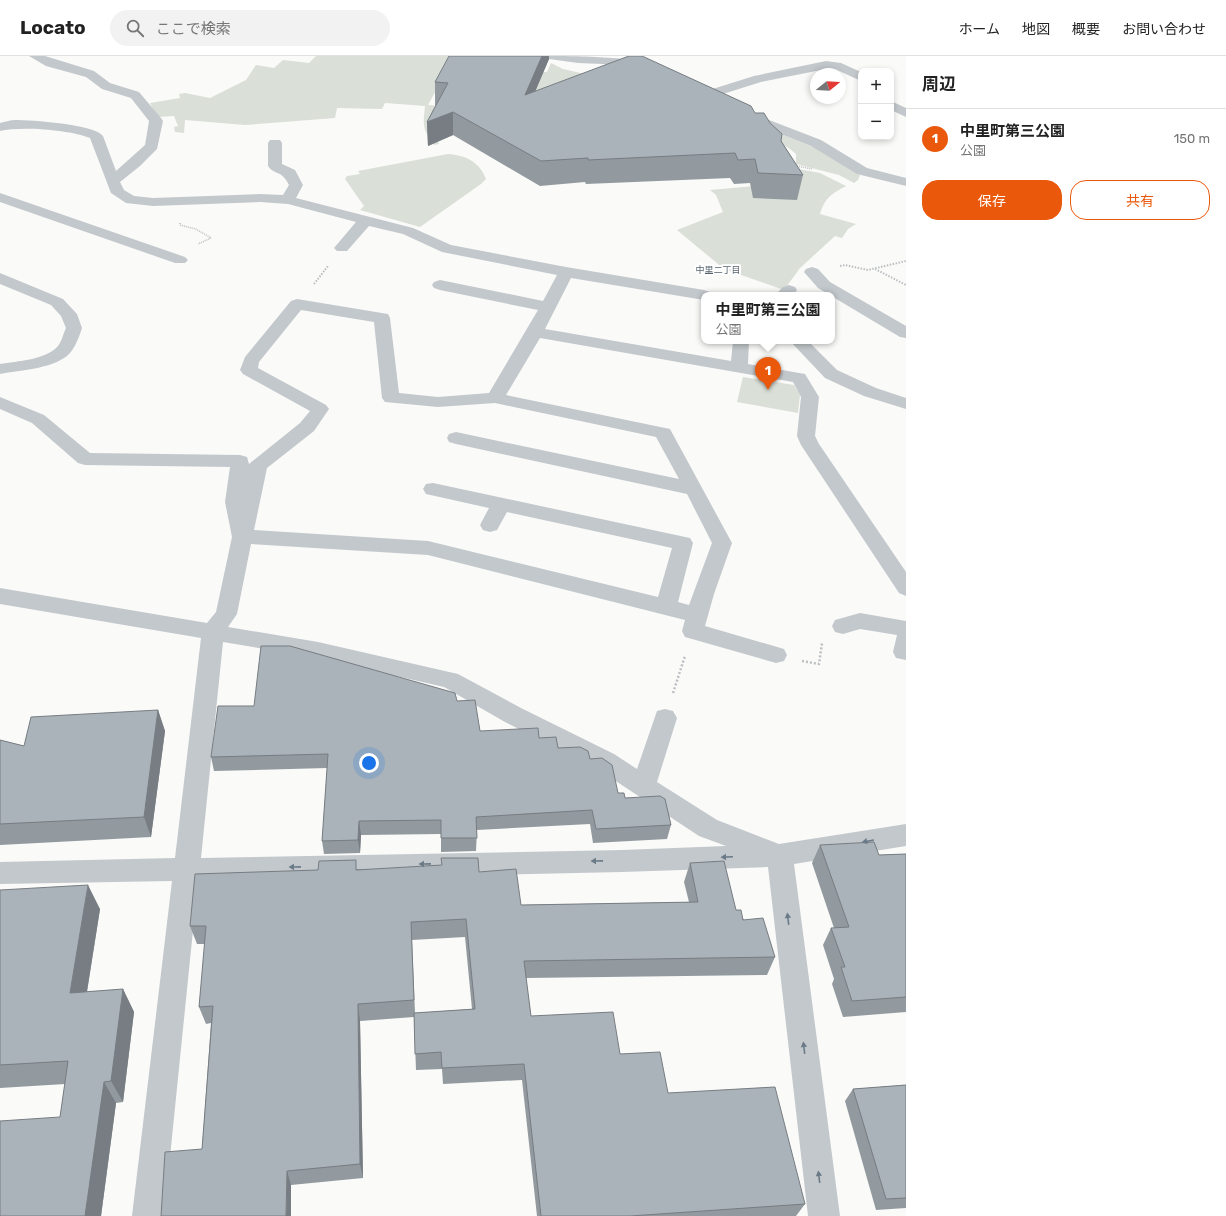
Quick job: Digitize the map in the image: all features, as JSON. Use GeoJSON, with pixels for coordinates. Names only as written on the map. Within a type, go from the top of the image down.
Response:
{"type":"FeatureCollection","features":[{"type":"Feature","properties":{"kind":"street"},"geometry":{"type":"LineString","coordinates":[[35,56],[50,63],[90,74],[106,86],[135,95],[156,121],[152,146],[135,163],[112,181]]}},
{"type":"Feature","properties":{"kind":"street"},"geometry":{"type":"LineString","coordinates":[[553,56],[595,61],[619,60],[638,63],[658,73]]}},
{"type":"Feature","properties":{"kind":"street"},"geometry":{"type":"LineString","coordinates":[[822,56],[831,66]]}},
{"type":"Feature","properties":{"kind":"street"},"geometry":{"type":"LineString","coordinates":[[707,95],[758,79],[787,72],[831,66],[837,66],[858,76]]}},
{"type":"Feature","properties":{"kind":"street"},"geometry":{"type":"LineString","coordinates":[[693,89],[707,95],[719,103]]}},
{"type":"Feature","properties":{"kind":"street"},"geometry":{"type":"LineString","coordinates":[[894,107],[906,113]]}},
{"type":"Feature","properties":{"kind":"street"},"geometry":{"type":"LineString","coordinates":[[732,110],[816,143],[862,171],[906,182]]}},
{"type":"Feature","properties":{"kind":"street"},"geometry":{"type":"LineString","coordinates":[[0,127],[14,124],[82,130],[96,136],[112,181],[118,193],[131,200],[153,202],[260,198],[288,200],[408,231],[447,249],[566,272],[701,295]]}},
{"type":"Feature","properties":{"kind":"street"},"geometry":{"type":"LineString","coordinates":[[275,143],[275,166],[290,173],[296,185],[288,200]]}},
{"type":"Feature","properties":{"kind":"street"},"geometry":{"type":"LineString","coordinates":[[0,197],[176,258]]}},
{"type":"Feature","properties":{"kind":"street"},"geometry":{"type":"LineString","coordinates":[[342,248],[366,220]]}},
{"type":"Feature","properties":{"kind":"street"},"geometry":{"type":"LineString","coordinates":[[495,398],[534,332],[566,272]]}},
{"type":"Feature","properties":{"kind":"street"},"geometry":{"type":"LineString","coordinates":[[812,272],[824,286],[834,292]]}},
{"type":"Feature","properties":{"kind":"street"},"geometry":{"type":"LineString","coordinates":[[0,278],[56,302],[69,314],[74,328],[70,341],[60,353],[33,363],[0,369]]}},
{"type":"Feature","properties":{"kind":"street"},"geometry":{"type":"LineString","coordinates":[[440,285],[548,307]]}},
{"type":"Feature","properties":{"kind":"street"},"geometry":{"type":"LineString","coordinates":[[835,292],[906,333]]}},
{"type":"Feature","properties":{"kind":"street"},"geometry":{"type":"LineString","coordinates":[[148,1216],[188,869],[213,631],[226,614],[258,465],[307,427],[320,409],[249,370],[251,361],[297,304],[382,318],[391,398],[438,402],[495,398],[663,433],[722,543],[695,623]]}},
{"type":"Feature","properties":{"kind":"street"},"geometry":{"type":"LineString","coordinates":[[534,332],[799,378],[810,397],[806,436],[810,445],[906,588]]}},
{"type":"Feature","properties":{"kind":"street"},"geometry":{"type":"LineString","coordinates":[[739,367],[741,344]]}},
{"type":"Feature","properties":{"kind":"street"},"geometry":{"type":"LineString","coordinates":[[801,344],[831,374],[870,392],[906,404]]}},
{"type":"Feature","properties":{"kind":"street"},"geometry":{"type":"LineString","coordinates":[[0,402],[38,419],[85,459],[240,460],[235,502],[242,536]]}},
{"type":"Feature","properties":{"kind":"street"},"geometry":{"type":"LineString","coordinates":[[456,438],[694,489]]}},
{"type":"Feature","properties":{"kind":"street"},"geometry":{"type":"LineString","coordinates":[[433,489],[682,543],[666,607]]}},
{"type":"Feature","properties":{"kind":"street"},"geometry":{"type":"LineString","coordinates":[[490,525],[501,504]]}},
{"type":"Feature","properties":{"kind":"street"},"geometry":{"type":"LineString","coordinates":[[242,536],[476,552],[666,607],[695,623],[776,655]]}},
{"type":"Feature","properties":{"kind":"street"},"geometry":{"type":"LineString","coordinates":[[0,596],[318,650],[450,680],[513,715],[605,761],[708,828],[780,855]]}},
{"type":"Feature","properties":{"kind":"street"},"geometry":{"type":"LineString","coordinates":[[843,626],[860,621],[906,629]]}},
{"type":"Feature","properties":{"kind":"street"},"geometry":{"type":"LineString","coordinates":[[644,786],[665,718]]}},
{"type":"Feature","properties":{"kind":"street"},"geometry":{"type":"LineString","coordinates":[[0,873],[622,861],[780,855],[906,835]]}},
{"type":"Feature","properties":{"kind":"street"},"geometry":{"type":"LineString","coordinates":[[780,855],[824,1216]]}},
{"type":"Feature","properties":{"kind":"path"},"geometry":{"type":"LineString","coordinates":[[176,258],[211,238],[196,229],[180,225],[181,219]]}},
{"type":"Feature","properties":{"kind":"path"},"geometry":{"type":"LineString","coordinates":[[297,304],[342,248]]}},
{"type":"Feature","properties":{"kind":"path"},"geometry":{"type":"LineString","coordinates":[[875,269],[906,285]]}},
{"type":"Feature","properties":{"kind":"path"},"geometry":{"type":"LineString","coordinates":[[665,718],[695,623]]}},
{"type":"Feature","properties":{"kind":"path"},"geometry":{"type":"LineString","coordinates":[[776,655],[819,664],[824,633],[843,626]]}},
{"type":"Feature","properties":{"kind":"shaded area"},"geometry":{"type":"Polygon","coordinates":[[[316,56],[455,56],[428,105],[442,106],[433,133],[439,144],[434,145],[425,130],[425,106],[385,103],[382,109],[337,108],[335,118],[245,125],[185,120],[184,133],[175,132],[174,127],[178,126],[174,116],[157,117],[150,103],[180,98],[179,94],[185,93],[210,98],[246,80],[256,65],[274,68],[283,60],[309,63],[316,56]]]}},
{"type":"Feature","properties":{"kind":"shaded area"},"geometry":{"type":"Polygon","coordinates":[[[551,63],[563,69],[594,76],[524,116],[541,72],[547,72],[551,63]]]}},
{"type":"Feature","properties":{"kind":"shaded area"},"geometry":{"type":"Polygon","coordinates":[[[743,119],[813,147],[856,172],[860,175],[858,180],[854,183],[839,175],[796,164],[796,154],[743,119]]]}},
{"type":"Feature","properties":{"kind":"shaded area"},"geometry":{"type":"Polygon","coordinates":[[[448,154],[471,160],[480,168],[486,179],[420,227],[360,210],[364,206],[345,179],[347,176],[360,174],[358,171],[448,154]]]}},
{"type":"Feature","properties":{"kind":"shaded area"},"geometry":{"type":"Polygon","coordinates":[[[793,168],[820,173],[846,186],[826,200],[820,214],[856,224],[848,229],[842,238],[835,236],[800,268],[784,290],[724,269],[677,230],[723,212],[716,195],[710,190],[788,183],[793,168]]]}},
{"type":"Feature","properties":{"kind":"shaded area"},"geometry":{"type":"Polygon","coordinates":[[[743,377],[794,385],[800,395],[798,413],[737,402],[743,377]]]}},
{"type":"Feature","properties":{"kind":"building"},"geometry":{"type":"Polygon","coordinates":[[[449,56],[542,56],[525,95],[629,56],[642,56],[751,106],[755,113],[764,113],[770,123],[782,134],[781,141],[803,175],[758,173],[755,159],[738,160],[735,153],[541,161],[453,112],[427,122],[448,83],[435,82],[449,56]]]}},
{"type":"Feature","properties":{"kind":"building"},"geometry":{"type":"Polygon","coordinates":[[[261,646],[290,646],[455,693],[457,701],[475,700],[480,731],[538,728],[539,738],[556,737],[558,748],[580,747],[588,751],[590,759],[602,758],[612,765],[618,793],[624,793],[625,798],[660,796],[665,799],[671,825],[596,829],[592,810],[476,817],[477,838],[441,838],[441,820],[359,821],[358,840],[322,841],[328,754],[211,757],[218,706],[254,706],[261,646]]]}},
{"type":"Feature","properties":{"kind":"building"},"geometry":{"type":"Polygon","coordinates":[[[158,710],[144,817],[0,824],[0,740],[24,746],[31,717],[158,710]]]}},
{"type":"Feature","properties":{"kind":"building"},"geometry":{"type":"Polygon","coordinates":[[[874,842],[879,855],[906,854],[906,997],[852,1001],[841,967],[845,967],[831,928],[849,927],[820,845],[874,842]]]}},
{"type":"Feature","properties":{"kind":"building"},"geometry":{"type":"Polygon","coordinates":[[[441,858],[478,858],[479,872],[516,869],[521,905],[698,902],[690,863],[724,861],[736,910],[741,910],[743,920],[763,918],[775,957],[524,961],[531,1016],[613,1012],[620,1054],[660,1052],[668,1093],[775,1087],[805,1204],[630,1216],[541,1216],[524,1064],[442,1068],[441,1052],[415,1054],[414,1013],[475,1009],[466,919],[411,922],[414,1000],[358,1004],[360,1164],[287,1171],[286,1216],[161,1216],[165,1152],[202,1149],[213,1006],[199,1007],[206,926],[190,926],[195,874],[318,870],[319,861],[356,860],[356,870],[442,865],[441,858]]]}},
{"type":"Feature","properties":{"kind":"building"},"geometry":{"type":"Polygon","coordinates":[[[88,885],[70,993],[123,989],[111,1081],[104,1082],[85,1216],[0,1216],[0,1121],[60,1117],[68,1061],[0,1065],[0,890],[88,885]]]}},
{"type":"Feature","properties":{"kind":"building"},"geometry":{"type":"Polygon","coordinates":[[[906,1085],[906,1198],[886,1199],[853,1089],[906,1085]]]}},
{"type":"Feature","properties":{"kind":"place","name":"中里町第三公園"},"geometry":{"type":"Point","coordinates":[768,390]}},
{"type":"Feature","properties":{"kind":"district","name":"中里二丁目"},"geometry":{"type":"Point","coordinates":[718,270]}}]}
